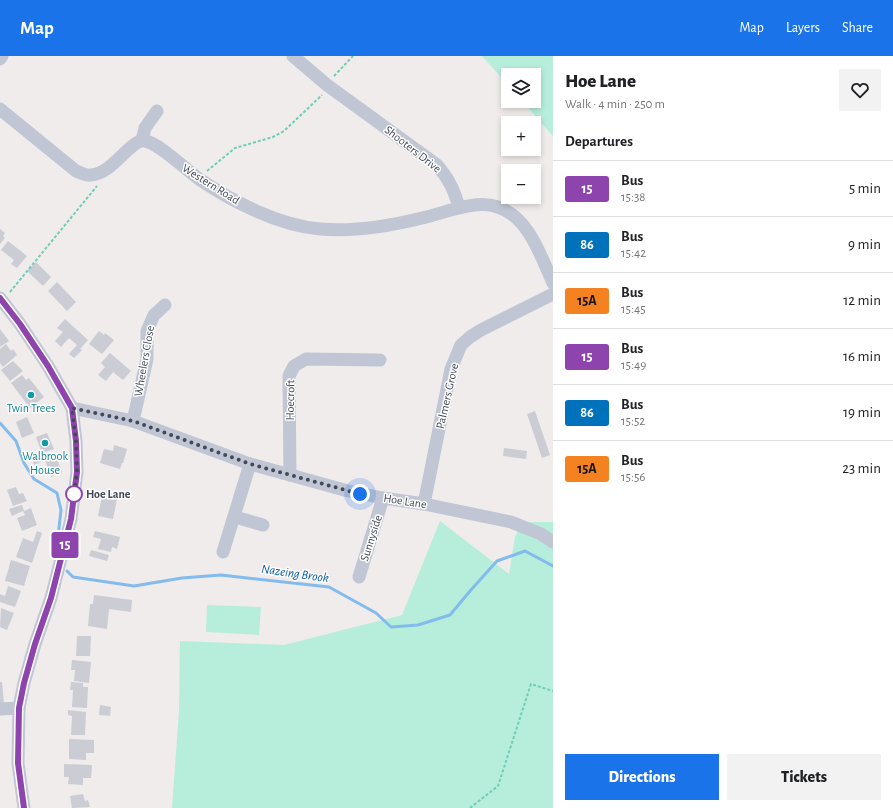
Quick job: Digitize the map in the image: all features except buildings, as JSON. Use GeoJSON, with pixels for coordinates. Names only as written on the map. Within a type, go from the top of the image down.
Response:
{"type":"FeatureCollection","features":[{"type":"Feature","properties":{"kind":"street","name":"Shooters Drive"},"geometry":{"type":"LineString","coordinates":[[293,56],[328,86],[438,165],[448,178],[455,192],[459,208]]}},
{"type":"Feature","properties":{"kind":"street"},"geometry":{"type":"LineString","coordinates":[[0,109],[76,171],[89,176],[101,173],[115,163],[134,144],[142,140],[145,128],[157,111]]}},
{"type":"Feature","properties":{"kind":"street","name":"Western Road"},"geometry":{"type":"LineString","coordinates":[[142,140],[153,143],[198,179],[238,202],[265,214],[291,223],[320,229],[350,230],[421,218],[459,208]]}},
{"type":"Feature","properties":{"kind":"street"},"geometry":{"type":"LineString","coordinates":[[459,208],[484,204],[498,207],[508,212],[520,222],[531,237],[553,283]]}},
{"type":"Feature","properties":{"kind":"street","name":"Palmers Grove"},"geometry":{"type":"LineString","coordinates":[[424,504],[451,369],[461,345],[481,330],[553,294]]}},
{"type":"Feature","properties":{"kind":"street"},"geometry":{"type":"LineString","coordinates":[[1,300],[20,324],[48,366],[72,408],[76,441],[77,472],[71,519],[51,598],[24,683],[19,708],[18,763],[24,808]]}},
{"type":"Feature","properties":{"kind":"street","name":"Wheelers Close"},"geometry":{"type":"LineString","coordinates":[[133,421],[147,359],[148,331],[154,314],[165,305]]}},
{"type":"Feature","properties":{"kind":"street","name":"Hoecroft"},"geometry":{"type":"LineString","coordinates":[[290,475],[289,376],[294,366],[306,359],[380,360]]}},
{"type":"Feature","properties":{"kind":"street","name":"Hoe Lane"},"geometry":{"type":"LineString","coordinates":[[72,408],[133,421],[250,464],[348,491],[424,504],[512,522],[541,534],[553,542]]}},
{"type":"Feature","properties":{"kind":"street"},"geometry":{"type":"LineString","coordinates":[[224,552],[250,464]]}},
{"type":"Feature","properties":{"kind":"street","name":"Sunnyside"},"geometry":{"type":"LineString","coordinates":[[358,577],[383,498]]}},
{"type":"Feature","properties":{"kind":"street"},"geometry":{"type":"LineString","coordinates":[[235,517],[263,525]]}},
{"type":"Feature","properties":{"kind":"street"},"geometry":{"type":"LineString","coordinates":[[0,709],[19,708]]}},
{"type":"Feature","properties":{"kind":"path"},"geometry":{"type":"LineString","coordinates":[[198,179],[235,148],[273,137],[284,131],[316,101],[339,70],[353,56]]}},
{"type":"Feature","properties":{"kind":"path"},"geometry":{"type":"LineString","coordinates":[[1,300],[99,184],[95,174]]}},
{"type":"Feature","properties":{"kind":"path"},"geometry":{"type":"LineString","coordinates":[[470,808],[498,786],[531,684],[553,691]]}},
{"type":"Feature","properties":{"kind":"green space"},"geometry":{"type":"Polygon","coordinates":[[[482,56],[553,56],[553,136],[541,122],[541,116],[535,116],[528,108],[541,108],[541,68],[501,68],[501,77],[482,56]]]}},
{"type":"Feature","properties":{"kind":"green space"},"geometry":{"type":"Polygon","coordinates":[[[440,521],[509,574],[515,537],[522,522],[553,522],[553,808],[172,808],[179,711],[180,641],[284,645],[402,615],[440,521]]]}},
{"type":"Feature","properties":{"kind":"green space"},"geometry":{"type":"Polygon","coordinates":[[[207,605],[261,607],[259,635],[206,632],[207,605]]]}},
{"type":"Feature","properties":{"kind":"waterway","name":"Nazeing Brook"},"geometry":{"type":"LineString","coordinates":[[0,423],[16,441],[24,463],[34,479],[57,493],[61,510],[58,537]]}},
{"type":"Feature","properties":{"kind":"waterway","name":"Nazeing Brook"},"geometry":{"type":"LineString","coordinates":[[67,571],[73,577],[134,586],[182,578],[221,575],[329,587],[376,613],[391,627],[418,625],[450,615],[497,561],[525,551],[553,566]]}},
{"type":"Feature","properties":{"kind":"bus line","name":"15"},"geometry":{"type":"LineString","coordinates":[[0,298],[20,324],[48,366],[72,408],[76,441],[77,472],[71,519],[51,598],[35,644],[24,683],[19,708],[18,763],[24,808]]}},
{"type":"Feature","properties":{"kind":"place","name":"Twin Trees"},"geometry":{"type":"Point","coordinates":[31,395]}},
{"type":"Feature","properties":{"kind":"place","name":"Walbrook House"},"geometry":{"type":"Point","coordinates":[45,443]}},
{"type":"Feature","properties":{"kind":"place","name":"Hoe Lane"},"geometry":{"type":"Point","coordinates":[74,494]}},
{"type":"Feature","properties":{"kind":"route"},"geometry":{"type":"LineString","coordinates":[[74,494],[73,500],[77,472],[76,441],[72,408],[133,421],[250,464],[360,494]]}}]}
